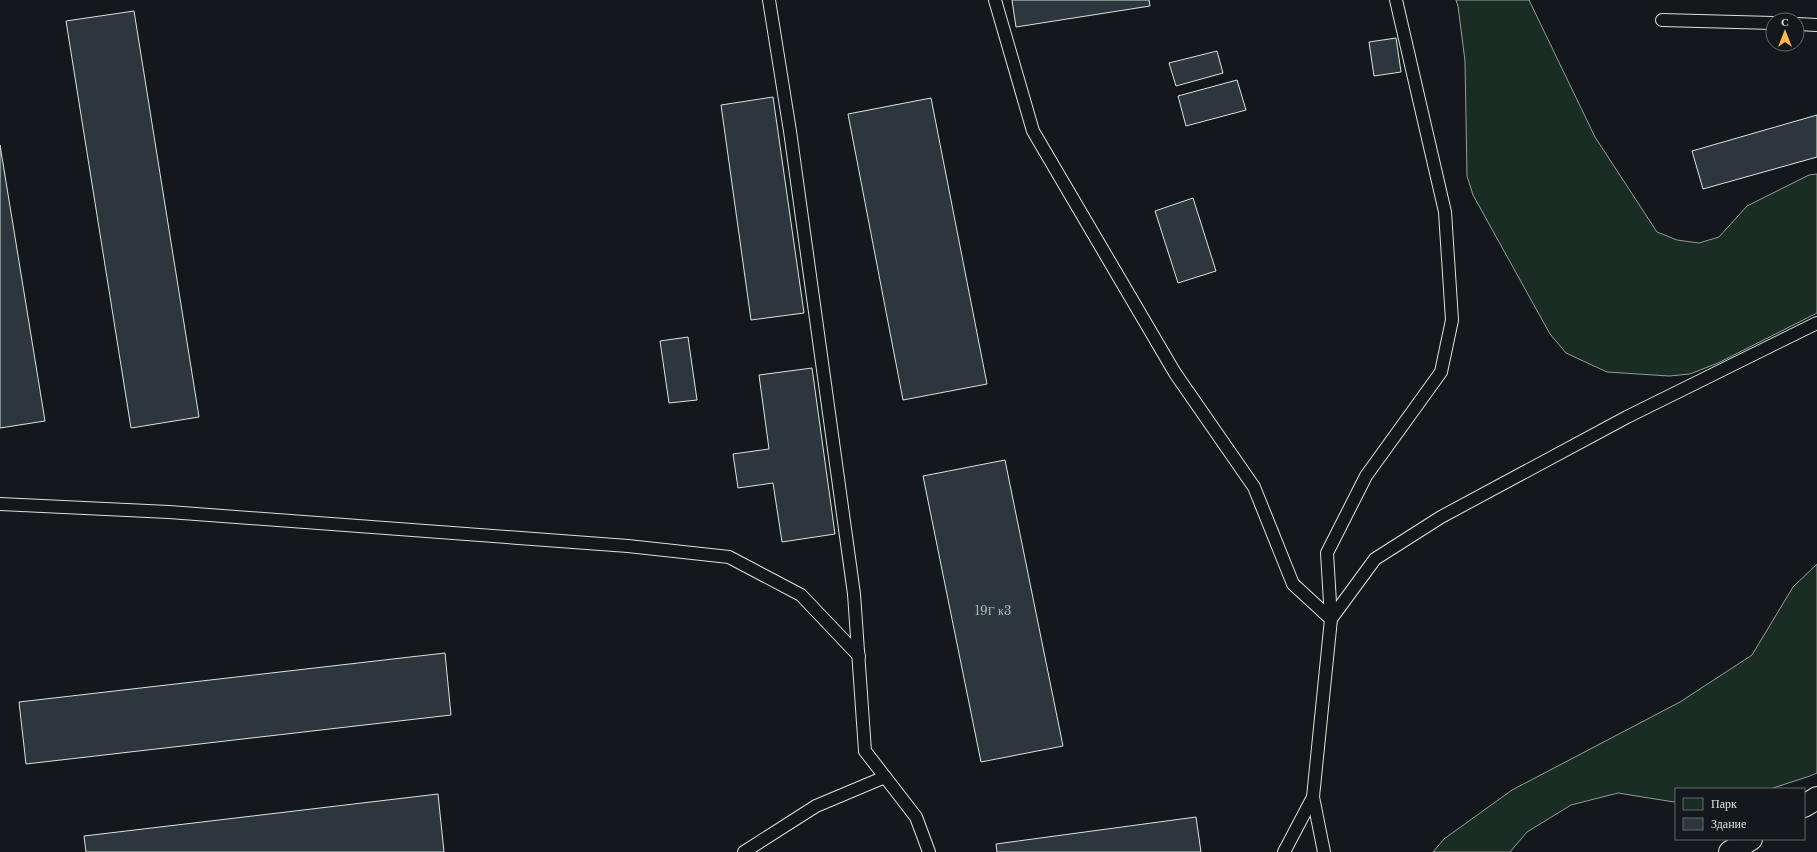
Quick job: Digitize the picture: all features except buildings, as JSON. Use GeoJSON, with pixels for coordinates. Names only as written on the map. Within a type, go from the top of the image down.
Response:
{"type":"FeatureCollection","features":[{"type":"Feature","properties":{"kind":"highway"},"geometry":{"type":"LineString","coordinates":[[1805,805],[1817,798]]}},
{"type":"Feature","properties":{"kind":"highway"},"geometry":{"type":"LineString","coordinates":[[1730,852],[1749,840]]}},
{"type":"Feature","properties":{"kind":"lane"},"geometry":{"type":"LineString","coordinates":[[768,0],[771,10],[790,131],[854,594],[865,751],[916,817],[929,852]]}},
{"type":"Feature","properties":{"kind":"lane"},"geometry":{"type":"LineString","coordinates":[[995,0],[1033,131],[1175,373],[1254,487],[1293,584],[1331,619]]}},
{"type":"Feature","properties":{"kind":"lane"},"geometry":{"type":"LineString","coordinates":[[1324,852],[1313,798],[1331,619],[1327,553],[1366,476],[1441,372],[1452,320],[1445,212],[1396,0]]}},
{"type":"Feature","properties":{"kind":"lane"},"geometry":{"type":"LineString","coordinates":[[1662,20],[1765,24]]}},
{"type":"Feature","properties":{"kind":"lane"},"geometry":{"type":"LineString","coordinates":[[1805,24],[1817,25]]}},
{"type":"Feature","properties":{"kind":"lane"},"geometry":{"type":"LineString","coordinates":[[1331,619],[1375,559],[1441,517],[1627,417],[1817,323]]}},
{"type":"Feature","properties":{"kind":"lane"},"geometry":{"type":"LineString","coordinates":[[0,504],[169,512],[628,546],[729,557],[801,595],[859,656]]}},
{"type":"Feature","properties":{"kind":"lane"},"geometry":{"type":"LineString","coordinates":[[744,852],[816,806],[885,777]]}},
{"type":"Feature","properties":{"kind":"lane"},"geometry":{"type":"LineString","coordinates":[[1284,852],[1313,798]]}},
{"type":"Feature","properties":{"kind":"green space"},"geometry":{"type":"Polygon","coordinates":[[[1456,0],[1529,0],[1595,137],[1657,232],[1677,240],[1699,243],[1719,237],[1747,206],[1809,175],[1817,174],[1817,313],[1718,363],[1690,374],[1669,376],[1607,372],[1566,353],[1550,334],[1473,195],[1467,176],[1465,61],[1456,0]]]}},
{"type":"Feature","properties":{"kind":"green space"},"geometry":{"type":"Polygon","coordinates":[[[1817,564],[1817,773],[1773,788],[1675,788],[1674,802],[1618,793],[1571,805],[1527,832],[1510,852],[1433,852],[1444,839],[1512,790],[1680,702],[1752,655],[1793,587],[1817,564]]]}}]}
